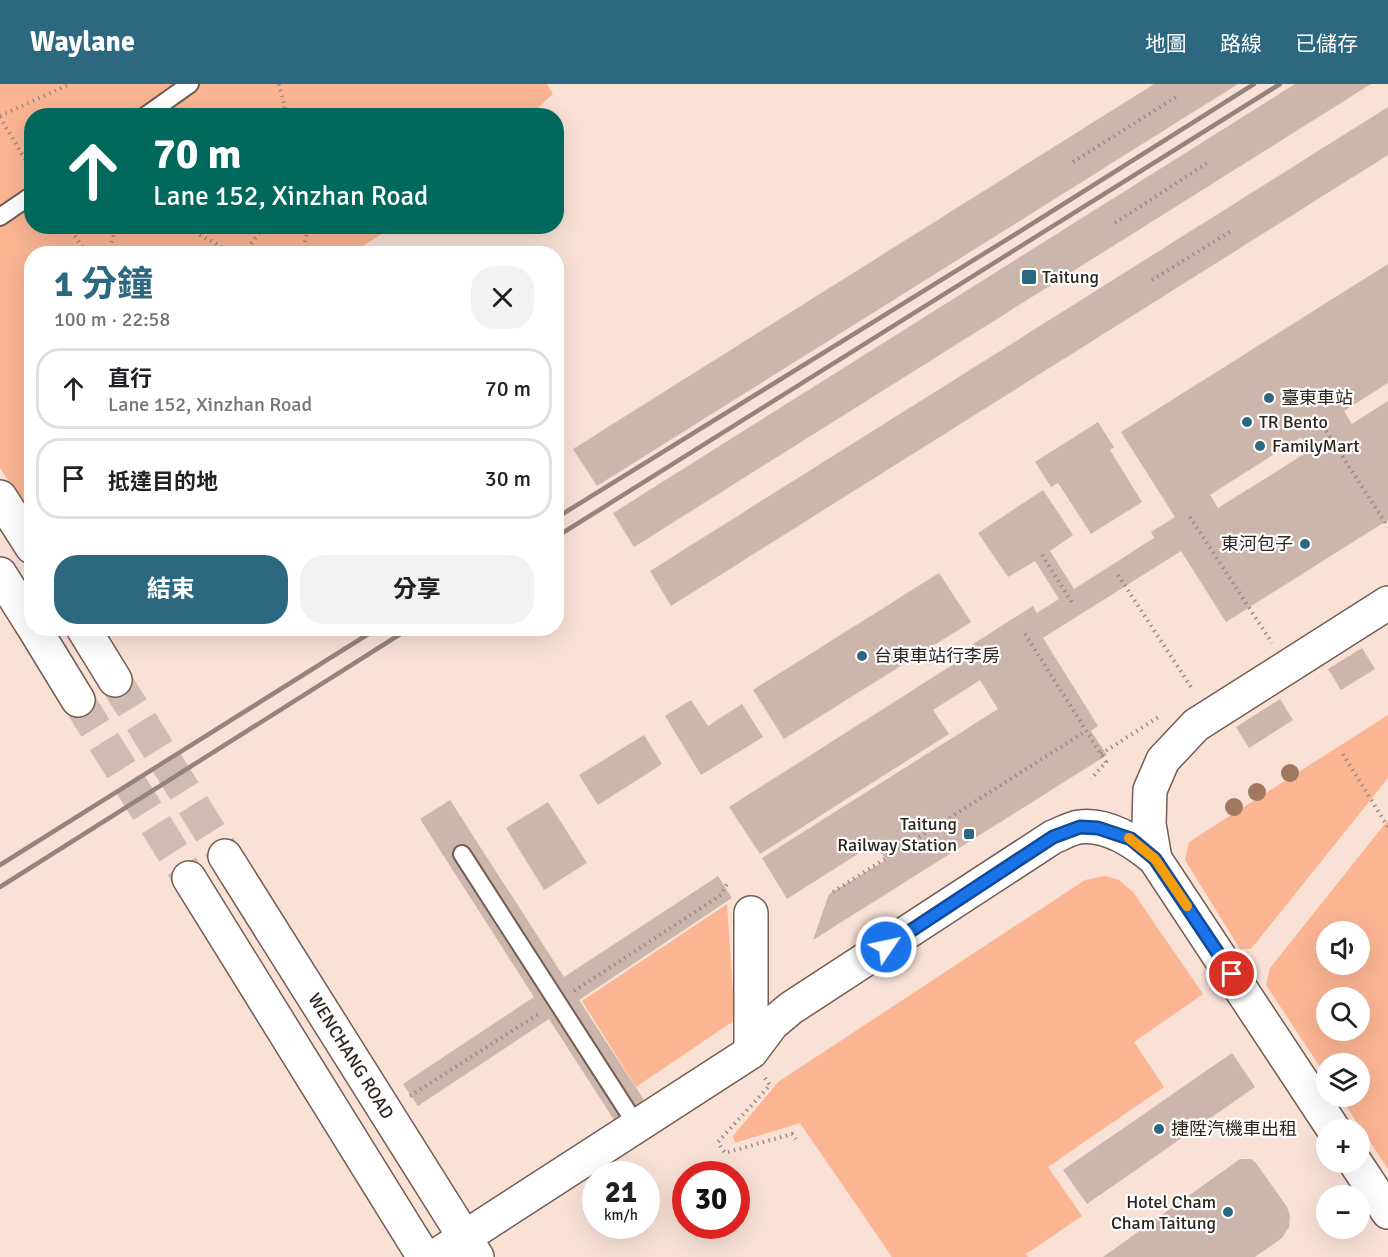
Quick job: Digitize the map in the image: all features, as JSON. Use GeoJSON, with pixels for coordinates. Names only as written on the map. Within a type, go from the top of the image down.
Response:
{"type":"FeatureCollection","features":[{"type":"Feature","properties":{"kind":"street"},"geometry":{"type":"LineString","coordinates":[[0,497],[24,534]]}},
{"type":"Feature","properties":{"kind":"street"},"geometry":{"type":"LineString","coordinates":[[0,574],[24,613]]}},
{"type":"Feature","properties":{"kind":"street"},"geometry":{"type":"LineString","coordinates":[[1155,859],[1149,824],[1150,790],[1163,760],[1197,725],[1388,603]]}},
{"type":"Feature","properties":{"kind":"street"},"geometry":{"type":"LineString","coordinates":[[39,636],[78,700]]}},
{"type":"Feature","properties":{"kind":"street"},"geometry":{"type":"LineString","coordinates":[[88,636],[115,680]]}},
{"type":"Feature","properties":{"kind":"street"},"geometry":{"type":"LineString","coordinates":[[434,1257],[471,1247],[637,1126],[758,1065],[772,1024],[791,1008],[1053,837],[1080,827],[1098,828],[1131,839],[1155,859],[1327,1119]]}},
{"type":"Feature","properties":{"kind":"street","name":"WENCHANG ROAD"},"geometry":{"type":"LineString","coordinates":[[225,856],[471,1247]]}},
{"type":"Feature","properties":{"kind":"street"},"geometry":{"type":"LineString","coordinates":[[189,878],[424,1257]]}},
{"type":"Feature","properties":{"kind":"street"},"geometry":{"type":"LineString","coordinates":[[751,913],[758,1065]]}},
{"type":"Feature","properties":{"kind":"street"},"geometry":{"type":"LineString","coordinates":[[1362,1173],[1388,1212]]}},
{"type":"Feature","properties":{"kind":"lane"},"geometry":{"type":"LineString","coordinates":[[156,108],[190,84]]}},
{"type":"Feature","properties":{"kind":"lane"},"geometry":{"type":"LineString","coordinates":[[0,217],[24,200]]}},
{"type":"Feature","properties":{"kind":"lane"},"geometry":{"type":"LineString","coordinates":[[462,854],[637,1126]]}},
{"type":"Feature","properties":{"kind":"path"},"geometry":{"type":"LineString","coordinates":[[24,160],[0,117],[70,84]]}},
{"type":"Feature","properties":{"kind":"path"},"geometry":{"type":"LineString","coordinates":[[279,84],[284,107]]}},
{"type":"Feature","properties":{"kind":"path"},"geometry":{"type":"LineString","coordinates":[[1073,162],[1176,97]]}},
{"type":"Feature","properties":{"kind":"path"},"geometry":{"type":"LineString","coordinates":[[1114,223],[1207,163]]}},
{"type":"Feature","properties":{"kind":"path"},"geometry":{"type":"LineString","coordinates":[[1152,280],[1233,230]]}},
{"type":"Feature","properties":{"kind":"path"},"geometry":{"type":"LineString","coordinates":[[198,234],[219,246]]}},
{"type":"Feature","properties":{"kind":"path"},"geometry":{"type":"LineString","coordinates":[[1326,431],[1388,527]]}},
{"type":"Feature","properties":{"kind":"path"},"geometry":{"type":"LineString","coordinates":[[1190,517],[1272,644]]}},
{"type":"Feature","properties":{"kind":"path"},"geometry":{"type":"LineString","coordinates":[[1042,555],[1073,604]]}},
{"type":"Feature","properties":{"kind":"path"},"geometry":{"type":"LineString","coordinates":[[1118,575],[1195,694]]}},
{"type":"Feature","properties":{"kind":"path"},"geometry":{"type":"LineString","coordinates":[[1025,634],[1106,762],[1091,779]]}},
{"type":"Feature","properties":{"kind":"path"},"geometry":{"type":"LineString","coordinates":[[833,892],[1086,731]]}},
{"type":"Feature","properties":{"kind":"path"},"geometry":{"type":"LineString","coordinates":[[1343,754],[1388,827]]}},
{"type":"Feature","properties":{"kind":"path"},"geometry":{"type":"LineString","coordinates":[[758,1065],[770,1085],[718,1142],[725,1153],[792,1134],[796,1139]]}},
{"type":"Feature","properties":{"kind":"shaded area"},"geometry":{"type":"Polygon","coordinates":[[[0,84],[547,84],[553,94],[538,108],[24,108],[24,234],[382,234],[363,246],[24,246],[24,504],[0,468],[0,84]]]}},
{"type":"Feature","properties":{"kind":"shaded area"},"geometry":{"type":"Polygon","coordinates":[[[1388,715],[1388,778],[1251,949],[1240,949],[1185,860],[1189,842],[1388,715]]]}},
{"type":"Feature","properties":{"kind":"shaded area"},"geometry":{"type":"Polygon","coordinates":[[[1388,820],[1388,1169],[1370,1142],[1370,1119],[1355,1119],[1347,1107],[1370,1107],[1370,1053],[1316,1053],[1316,1061],[1266,985],[1270,968],[1388,820]]]}},
{"type":"Feature","properties":{"kind":"shaded area"},"geometry":{"type":"Polygon","coordinates":[[[1105,876],[1119,880],[1133,892],[1203,994],[1134,1042],[1164,1087],[1048,1167],[1082,1216],[1026,1254],[1028,1257],[892,1257],[800,1123],[735,1143],[733,1136],[778,1082],[1085,880],[1105,876]]]}},
{"type":"Feature","properties":{"kind":"shaded area"},"geometry":{"type":"Polygon","coordinates":[[[727,904],[735,1020],[636,1087],[582,1001],[727,904]]]}},
{"type":"Feature","properties":{"kind":"building"},"geometry":{"type":"Polygon","coordinates":[[[1154,84],[1238,84],[597,486],[573,449],[1154,84]]]}},
{"type":"Feature","properties":{"kind":"building"},"geometry":{"type":"Polygon","coordinates":[[[1295,84],[1371,84],[634,547],[613,513],[1295,84]]]}},
{"type":"Feature","properties":{"kind":"building"},"geometry":{"type":"Polygon","coordinates":[[[1388,107],[1388,155],[671,606],[650,571],[1388,107]]]}},
{"type":"Feature","properties":{"kind":"building"},"geometry":{"type":"Polygon","coordinates":[[[1388,264],[1388,383],[1344,411],[1352,424],[1388,401],[1388,520],[1226,622],[1181,551],[1043,638],[1098,726],[1091,731],[1107,755],[813,940],[829,894],[886,860],[875,843],[787,899],[762,858],[998,709],[980,680],[933,710],[949,734],[760,854],[729,807],[957,662],[954,656],[1033,606],[1037,613],[1059,599],[1035,561],[1008,577],[978,533],[1043,490],[1073,535],[1050,551],[1074,589],[1154,538],[1151,532],[1175,517],[1121,432],[1388,264]],[[1301,437],[1210,495],[1218,508],[1309,451],[1301,437]]]}},
{"type":"Feature","properties":{"kind":"building"},"geometry":{"type":"Polygon","coordinates":[[[1098,422],[1114,447],[1110,450],[1142,502],[1091,534],[1058,483],[1051,487],[1035,462],[1098,422]]]}},
{"type":"Feature","properties":{"kind":"building","name":"台東車站行李房"},"geometry":{"type":"Polygon","coordinates":[[[939,573],[971,622],[784,739],[753,690],[939,573]]]}},
{"type":"Feature","properties":{"kind":"building"},"geometry":{"type":"Polygon","coordinates":[[[1362,648],[1375,669],[1341,690],[1328,669],[1362,648]]]}},
{"type":"Feature","properties":{"kind":"building"},"geometry":{"type":"Polygon","coordinates":[[[1280,699],[1293,720],[1249,748],[1236,727],[1280,699]]]}},
{"type":"Feature","properties":{"kind":"building"},"geometry":{"type":"Polygon","coordinates":[[[691,700],[708,726],[742,704],[763,737],[701,775],[665,716],[691,700]]]}},
{"type":"Feature","properties":{"kind":"building"},"geometry":{"type":"Polygon","coordinates":[[[644,735],[662,764],[598,805],[579,775],[644,735]]]}},
{"type":"Feature","properties":{"kind":"building"},"geometry":{"type":"Polygon","coordinates":[[[450,800],[564,977],[718,876],[732,898],[579,1000],[644,1100],[614,1120],[549,1019],[418,1106],[403,1084],[534,997],[420,819],[450,800]]]}},
{"type":"Feature","properties":{"kind":"building"},"geometry":{"type":"Polygon","coordinates":[[[548,802],[587,863],[544,890],[506,828],[548,802]]]}},
{"type":"Feature","properties":{"kind":"building","name":"捷陞汽機車出租"},"geometry":{"type":"Polygon","coordinates":[[[1232,1053],[1255,1087],[1087,1204],[1063,1170],[1232,1053]]]}},
{"type":"Feature","properties":{"kind":"building","name":"Hotel Cham Cham Taitung"},"geometry":{"type":"Polygon","coordinates":[[[1240,1159],[1251,1159],[1256,1163],[1287,1207],[1290,1216],[1289,1227],[1282,1238],[1255,1257],[1103,1257],[1240,1159]]]}},
{"type":"Feature","properties":{"kind":"tunnel"},"geometry":{"type":"LineString","coordinates":[[115,680],[225,856]]}},
{"type":"Feature","properties":{"kind":"tunnel"},"geometry":{"type":"LineString","coordinates":[[78,700],[189,878]]}},
{"type":"Feature","properties":{"kind":"railway"},"geometry":{"type":"LineString","coordinates":[[564,513],[1254,84]]}},
{"type":"Feature","properties":{"kind":"railway"},"geometry":{"type":"LineString","coordinates":[[564,532],[1280,84]]}},
{"type":"Feature","properties":{"kind":"railway"},"geometry":{"type":"LineString","coordinates":[[0,865],[365,636]]}},
{"type":"Feature","properties":{"kind":"railway"},"geometry":{"type":"LineString","coordinates":[[0,887],[397,636]]}},
{"type":"Feature","properties":{"kind":"slow traffic"},"geometry":{"type":"LineString","coordinates":[[1129,838],[1155,859],[1187,906]]}},
{"type":"Feature","properties":{"kind":"place","name":"Taitung"},"geometry":{"type":"Point","coordinates":[1029,277]}},
{"type":"Feature","properties":{"kind":"place","name":"臺東車站"},"geometry":{"type":"Point","coordinates":[1269,398]}},
{"type":"Feature","properties":{"kind":"place","name":"TR Bento"},"geometry":{"type":"Point","coordinates":[1247,422]}},
{"type":"Feature","properties":{"kind":"place","name":"FamilyMart"},"geometry":{"type":"Point","coordinates":[1260,446]}},
{"type":"Feature","properties":{"kind":"place","name":"東河包子"},"geometry":{"type":"Point","coordinates":[1305,544]}},
{"type":"Feature","properties":{"kind":"place","name":"台東車站行李房"},"geometry":{"type":"Point","coordinates":[862,656]}},
{"type":"Feature","properties":{"kind":"place","name":"Taitung Railway Station"},"geometry":{"type":"Point","coordinates":[969,834]}},
{"type":"Feature","properties":{"kind":"place","name":"捷陞汽機車出租"},"geometry":{"type":"Point","coordinates":[1159,1129]}},
{"type":"Feature","properties":{"kind":"place","name":"Hotel Cham Cham Taitung"},"geometry":{"type":"Point","coordinates":[1228,1212]}},
{"type":"Feature","properties":{"kind":"route"},"geometry":{"type":"LineString","coordinates":[[886,947],[1053,837],[1080,827],[1098,828],[1131,839],[1155,859],[1232,974]]}}]}
